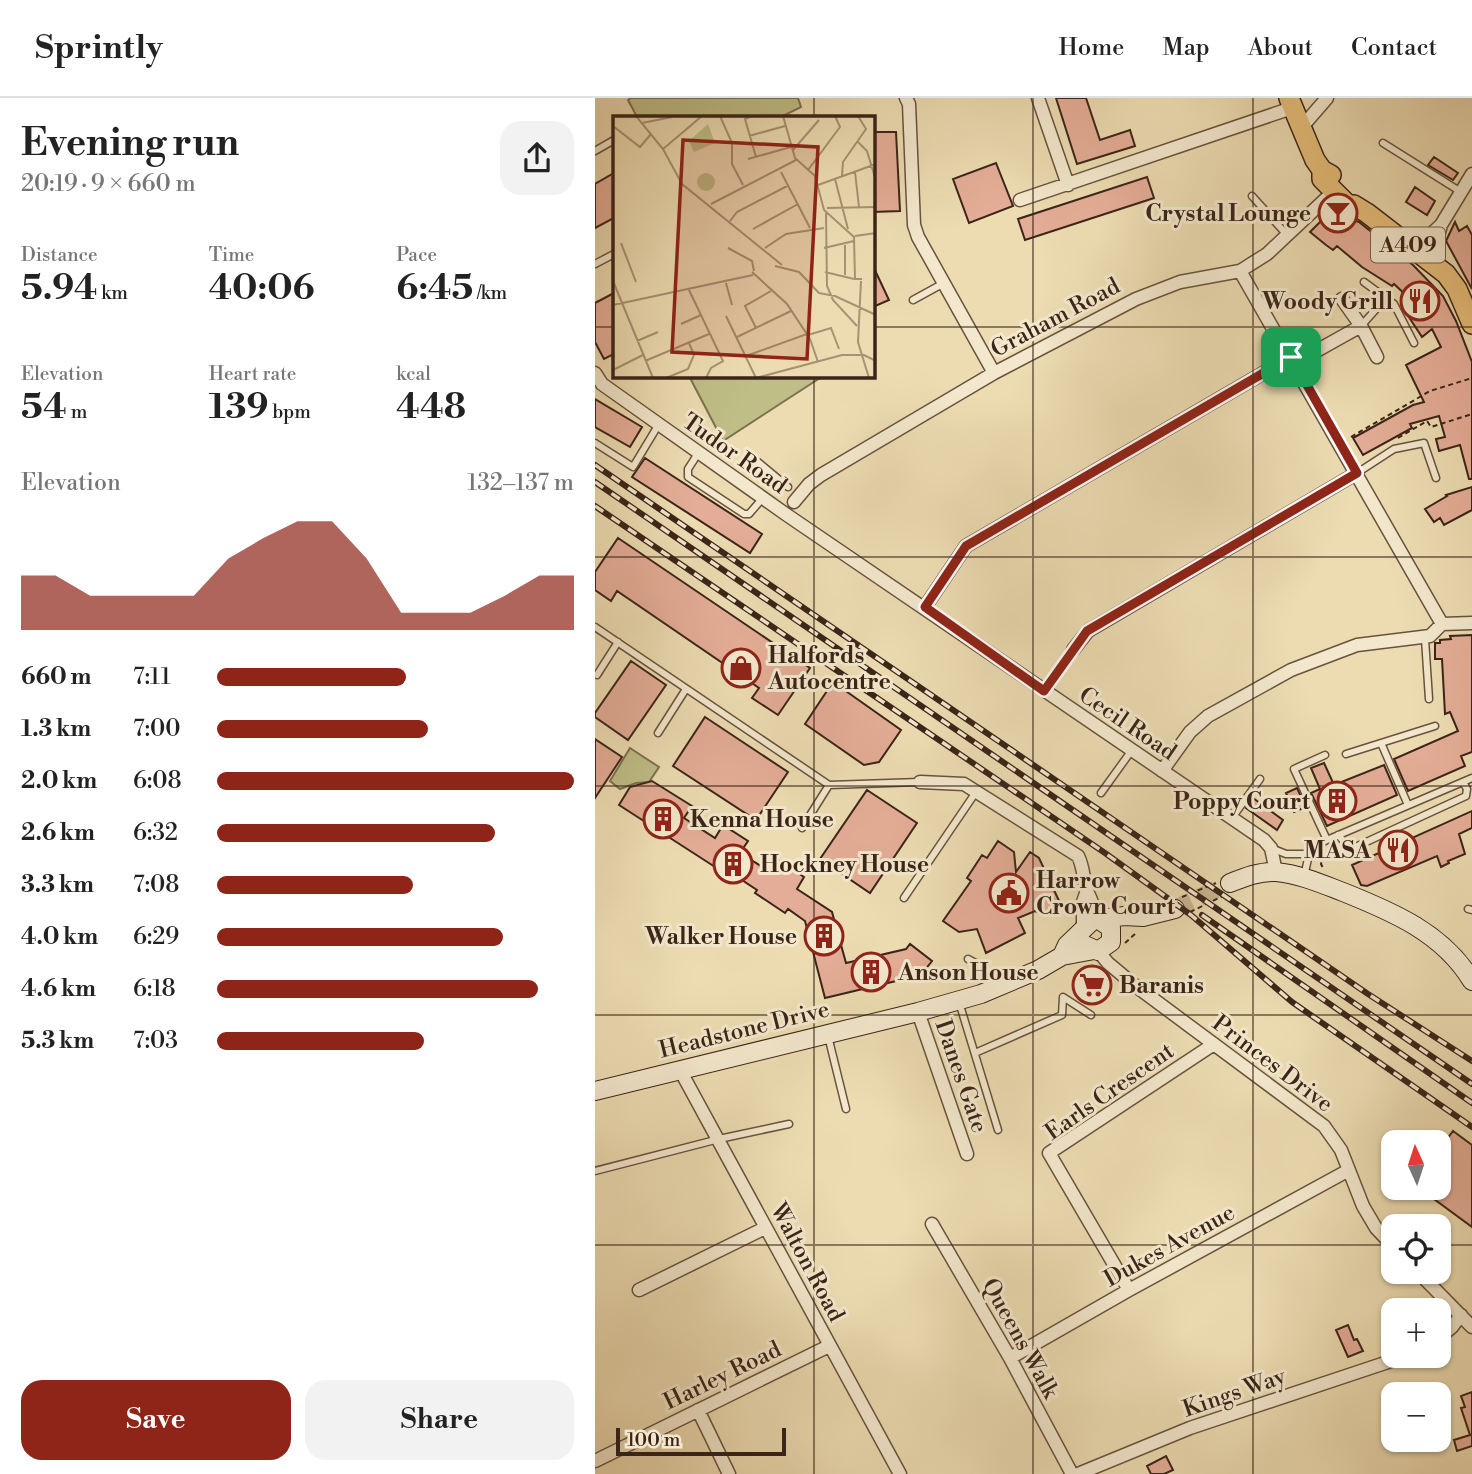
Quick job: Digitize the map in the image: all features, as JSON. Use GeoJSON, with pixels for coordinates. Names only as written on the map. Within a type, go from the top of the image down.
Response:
{"type":"FeatureCollection","features":[{"type":"Feature","properties":{"kind":"main road"},"geometry":{"type":"LineString","coordinates":[[1291,103],[1322,170],[1321,177],[1333,192]]}},
{"type":"Feature","properties":{"kind":"main road"},"geometry":{"type":"LineString","coordinates":[[1322,170],[1328,172],[1353,198],[1354,205]]}},
{"type":"Feature","properties":{"kind":"main road","name":"A409"},"geometry":{"type":"LineString","coordinates":[[1333,192],[1347,205],[1354,205],[1446,274],[1457,289],[1472,324]]}},
{"type":"Feature","properties":{"kind":"street"},"geometry":{"type":"LineString","coordinates":[[906,98],[909,104],[914,226],[994,373]]}},
{"type":"Feature","properties":{"kind":"street"},"geometry":{"type":"LineString","coordinates":[[1038,98],[1068,185]]}},
{"type":"Feature","properties":{"kind":"street"},"geometry":{"type":"LineString","coordinates":[[1301,128],[1327,98]]}},
{"type":"Feature","properties":{"kind":"street"},"geometry":{"type":"LineString","coordinates":[[1020,200],[1291,103]]}},
{"type":"Feature","properties":{"kind":"street"},"geometry":{"type":"LineString","coordinates":[[1414,250],[1441,225],[1472,174]]}},
{"type":"Feature","properties":{"kind":"street","name":"Graham Road"},"geometry":{"type":"LineString","coordinates":[[793,495],[821,475],[994,373],[1161,288],[1240,271],[1267,254],[1333,192]]}},
{"type":"Feature","properties":{"kind":"street"},"geometry":{"type":"LineString","coordinates":[[1431,263],[1441,225]]}},
{"type":"Feature","properties":{"kind":"street"},"geometry":{"type":"LineString","coordinates":[[1240,271],[1442,624]]}},
{"type":"Feature","properties":{"kind":"street"},"geometry":{"type":"LineString","coordinates":[[1342,299],[1361,326],[1377,357]]}},
{"type":"Feature","properties":{"kind":"street"},"geometry":{"type":"LineString","coordinates":[[925,607],[966,546],[1251,382],[1361,326]]}},
{"type":"Feature","properties":{"kind":"street","name":"Tudor Road"},"geometry":{"type":"LineString","coordinates":[[595,373],[602,384],[787,515]]}},
{"type":"Feature","properties":{"kind":"street"},"geometry":{"type":"LineString","coordinates":[[1073,650],[1087,631],[1357,473]]}},
{"type":"Feature","properties":{"kind":"street","name":"Cecil Road"},"geometry":{"type":"LineString","coordinates":[[787,515],[1264,840],[1271,848]]}},
{"type":"Feature","properties":{"kind":"street"},"geometry":{"type":"LineString","coordinates":[[1161,771],[1190,732],[1208,716],[1291,670],[1357,645],[1430,636],[1442,624],[1472,623]]}},
{"type":"Feature","properties":{"kind":"street"},"geometry":{"type":"LineString","coordinates":[[920,782],[964,784],[1078,856],[1084,866],[1087,890],[1083,902],[1090,925],[1085,945],[1104,945],[1108,924],[1090,925]]}},
{"type":"Feature","properties":{"kind":"street"},"geometry":{"type":"LineString","coordinates":[[1271,848],[1276,872]]}},
{"type":"Feature","properties":{"kind":"street"},"geometry":{"type":"LineString","coordinates":[[1227,881],[1276,872],[1304,878],[1389,911],[1412,923],[1447,949],[1463,966],[1472,981]]}},
{"type":"Feature","properties":{"kind":"street","name":"Headstone Drive"},"geometry":{"type":"LineString","coordinates":[[595,1091],[918,1012],[993,989],[1038,970],[1062,956],[1104,945],[1143,917],[1177,904]]}},
{"type":"Feature","properties":{"kind":"street","name":"Headstone Drive"},"geometry":{"type":"LineString","coordinates":[[1062,956],[1067,945],[1090,925],[1124,916],[1143,917]]}},
{"type":"Feature","properties":{"kind":"street","name":"Princes Drive"},"geometry":{"type":"LineString","coordinates":[[1104,945],[1108,963],[1133,984],[1324,1126],[1341,1150],[1363,1206],[1381,1233]]}},
{"type":"Feature","properties":{"kind":"street","name":"Danes Gate"},"geometry":{"type":"LineString","coordinates":[[918,1012],[967,1154]]}},
{"type":"Feature","properties":{"kind":"street","name":"Earls Crescent"},"geometry":{"type":"LineString","coordinates":[[1129,1290],[1049,1153],[1214,1044]]}},
{"type":"Feature","properties":{"kind":"street","name":"Walton Road"},"geometry":{"type":"LineString","coordinates":[[680,1070],[900,1474]]}},
{"type":"Feature","properties":{"kind":"street","name":"Dukes Avenue"},"geometry":{"type":"LineString","coordinates":[[1010,1358],[1349,1170]]}},
{"type":"Feature","properties":{"kind":"street","name":"Queens Walk"},"geometry":{"type":"LineString","coordinates":[[932,1224],[1010,1358],[1072,1474]]}},
{"type":"Feature","properties":{"kind":"street"},"geometry":{"type":"LineString","coordinates":[[639,1290],[765,1228]]}},
{"type":"Feature","properties":{"kind":"street"},"geometry":{"type":"LineString","coordinates":[[1430,1284],[1468,1320],[1451,1328]]}},
{"type":"Feature","properties":{"kind":"street","name":"Harley Road"},"geometry":{"type":"LineString","coordinates":[[595,1461],[829,1346]]}},
{"type":"Feature","properties":{"kind":"street","name":"Kings Way"},"geometry":{"type":"LineString","coordinates":[[1078,1474],[1190,1428],[1381,1364]]}},
{"type":"Feature","properties":{"kind":"street"},"geometry":{"type":"LineString","coordinates":[[698,1410],[729,1474]]}},
{"type":"Feature","properties":{"kind":"lane"},"geometry":{"type":"LineString","coordinates":[[595,151],[613,141]]}},
{"type":"Feature","properties":{"kind":"lane"},"geometry":{"type":"LineString","coordinates":[[1383,143],[1461,192]]}},
{"type":"Feature","properties":{"kind":"lane"},"geometry":{"type":"LineString","coordinates":[[1252,196],[1287,235]]}},
{"type":"Feature","properties":{"kind":"lane"},"geometry":{"type":"LineString","coordinates":[[595,264],[613,255]]}},
{"type":"Feature","properties":{"kind":"lane"},"geometry":{"type":"LineString","coordinates":[[1364,282],[1394,304],[1414,344]]}},
{"type":"Feature","properties":{"kind":"lane"},"geometry":{"type":"LineString","coordinates":[[913,300],[944,283]]}},
{"type":"Feature","properties":{"kind":"lane"},"geometry":{"type":"LineString","coordinates":[[1361,326],[1386,298]]}},
{"type":"Feature","properties":{"kind":"lane"},"geometry":{"type":"LineString","coordinates":[[595,443],[633,467],[659,424]]}},
{"type":"Feature","properties":{"kind":"lane"},"geometry":{"type":"LineString","coordinates":[[1357,473],[1394,449],[1424,443],[1436,478]]}},
{"type":"Feature","properties":{"kind":"lane"},"geometry":{"type":"LineString","coordinates":[[699,452],[688,469],[688,477],[744,514],[749,514],[764,497]]}},
{"type":"Feature","properties":{"kind":"lane"},"geometry":{"type":"LineString","coordinates":[[758,462],[793,495]]}},
{"type":"Feature","properties":{"kind":"lane"},"geometry":{"type":"LineString","coordinates":[[595,627],[828,785],[920,782]]}},
{"type":"Feature","properties":{"kind":"lane"},"geometry":{"type":"LineString","coordinates":[[1429,699],[1425,639],[1430,636]]}},
{"type":"Feature","properties":{"kind":"lane"},"geometry":{"type":"LineString","coordinates":[[597,675],[618,642]]}},
{"type":"Feature","properties":{"kind":"lane"},"geometry":{"type":"LineString","coordinates":[[657,733],[686,689]]}},
{"type":"Feature","properties":{"kind":"lane"},"geometry":{"type":"LineString","coordinates":[[1346,754],[1435,726]]}},
{"type":"Feature","properties":{"kind":"lane"},"geometry":{"type":"LineString","coordinates":[[1381,743],[1408,805]]}},
{"type":"Feature","properties":{"kind":"lane"},"geometry":{"type":"LineString","coordinates":[[1101,793],[1132,750]]}},
{"type":"Feature","properties":{"kind":"lane"},"geometry":{"type":"LineString","coordinates":[[1325,755],[1294,769],[1327,840]]}},
{"type":"Feature","properties":{"kind":"lane"},"geometry":{"type":"LineString","coordinates":[[1304,878],[1309,854],[1327,840],[1472,778]]}},
{"type":"Feature","properties":{"kind":"lane"},"geometry":{"type":"LineString","coordinates":[[1232,818],[1260,779]]}},
{"type":"Feature","properties":{"kind":"lane"},"geometry":{"type":"LineString","coordinates":[[1338,835],[1351,849],[1466,796],[1464,782]]}},
{"type":"Feature","properties":{"kind":"lane"},"geometry":{"type":"LineString","coordinates":[[802,828],[828,785]]}},
{"type":"Feature","properties":{"kind":"lane"},"geometry":{"type":"LineString","coordinates":[[904,898],[976,792]]}},
{"type":"Feature","properties":{"kind":"lane","name":"Cecil Road"},"geometry":{"type":"LineString","coordinates":[[1271,848],[1286,854],[1309,854]]}},
{"type":"Feature","properties":{"kind":"lane"},"geometry":{"type":"LineString","coordinates":[[968,959],[981,966],[993,989]]}},
{"type":"Feature","properties":{"kind":"lane"},"geometry":{"type":"LineString","coordinates":[[975,1053],[1062,1015],[1063,998],[1091,1015]]}},
{"type":"Feature","properties":{"kind":"lane"},"geometry":{"type":"LineString","coordinates":[[958,1000],[998,1130]]}},
{"type":"Feature","properties":{"kind":"lane"},"geometry":{"type":"LineString","coordinates":[[828,1034],[846,1109]]}},
{"type":"Feature","properties":{"kind":"lane"},"geometry":{"type":"LineString","coordinates":[[595,1171],[789,1124]]}},
{"type":"Feature","properties":{"kind":"path"},"geometry":{"type":"LineString","coordinates":[[1340,444],[1430,391],[1472,378]]}},
{"type":"Feature","properties":{"kind":"path"},"geometry":{"type":"LineString","coordinates":[[1395,440],[1427,421],[1431,427],[1472,414]]}},
{"type":"Feature","properties":{"kind":"path"},"geometry":{"type":"LineString","coordinates":[[1044,691],[1073,650]]}},
{"type":"Feature","properties":{"kind":"path"},"geometry":{"type":"LineString","coordinates":[[1327,840],[1331,847],[1324,852],[1321,864],[1328,875]]}},
{"type":"Feature","properties":{"kind":"path"},"geometry":{"type":"LineString","coordinates":[[1177,904],[1227,881]]}},
{"type":"Feature","properties":{"kind":"shaded area"},"geometry":{"type":"Polygon","coordinates":[[[798,98],[801,107],[783,116],[636,116],[628,100],[798,98]]]}},
{"type":"Feature","properties":{"kind":"shaded area"},"geometry":{"type":"Polygon","coordinates":[[[690,378],[820,378],[723,441],[690,378]]]}},
{"type":"Feature","properties":{"kind":"shaded area"},"geometry":{"type":"Polygon","coordinates":[[[630,748],[659,767],[649,782],[620,789],[610,781],[630,748]]]}},
{"type":"Feature","properties":{"kind":"building"},"geometry":{"type":"Polygon","coordinates":[[[1056,98],[1086,98],[1100,140],[1130,130],[1135,146],[1077,164],[1056,98]]]}},
{"type":"Feature","properties":{"kind":"building"},"geometry":{"type":"Polygon","coordinates":[[[875,132],[896,132],[900,211],[875,212],[875,132]]]}},
{"type":"Feature","properties":{"kind":"building"},"geometry":{"type":"Polygon","coordinates":[[[1434,157],[1458,173],[1453,180],[1428,165],[1434,157]]]}},
{"type":"Feature","properties":{"kind":"building"},"geometry":{"type":"Polygon","coordinates":[[[996,163],[1013,206],[969,223],[953,179],[996,163]]]}},
{"type":"Feature","properties":{"kind":"building"},"geometry":{"type":"Polygon","coordinates":[[[613,174],[613,219],[595,228],[595,184],[613,174]]]}},
{"type":"Feature","properties":{"kind":"building"},"geometry":{"type":"Polygon","coordinates":[[[1147,177],[1154,198],[1025,240],[1018,219],[1147,177]]]}},
{"type":"Feature","properties":{"kind":"building"},"geometry":{"type":"Polygon","coordinates":[[[1415,187],[1435,201],[1427,215],[1406,202],[1415,187]]]}},
{"type":"Feature","properties":{"kind":"building"},"geometry":{"type":"Polygon","coordinates":[[[1334,208],[1343,216],[1359,222],[1413,265],[1443,296],[1456,321],[1472,362],[1472,479],[1469,479],[1460,445],[1439,451],[1436,439],[1445,437],[1439,416],[1410,424],[1412,428],[1363,455],[1353,438],[1413,405],[1424,402],[1406,365],[1441,347],[1432,329],[1422,337],[1401,305],[1409,298],[1394,284],[1392,286],[1362,267],[1337,246],[1333,250],[1310,232],[1334,208]]]}},
{"type":"Feature","properties":{"kind":"building"},"geometry":{"type":"Polygon","coordinates":[[[1455,222],[1459,231],[1467,226],[1472,235],[1472,289],[1446,241],[1455,222]]]}},
{"type":"Feature","properties":{"kind":"building"},"geometry":{"type":"Polygon","coordinates":[[[875,270],[889,300],[875,306],[875,270]]]}},
{"type":"Feature","properties":{"kind":"building"},"geometry":{"type":"Polygon","coordinates":[[[613,294],[613,354],[604,359],[595,342],[595,303],[613,294]]]}},
{"type":"Feature","properties":{"kind":"building"},"geometry":{"type":"Polygon","coordinates":[[[595,399],[642,427],[630,447],[595,427],[595,399]]]}},
{"type":"Feature","properties":{"kind":"building"},"geometry":{"type":"Polygon","coordinates":[[[645,458],[762,534],[750,553],[632,477],[645,458]]]}},
{"type":"Feature","properties":{"kind":"building"},"geometry":{"type":"Polygon","coordinates":[[[1472,487],[1472,510],[1444,525],[1440,518],[1434,522],[1425,509],[1446,495],[1472,487]]]}},
{"type":"Feature","properties":{"kind":"building"},"geometry":{"type":"Polygon","coordinates":[[[618,538],[810,668],[778,715],[752,698],[759,688],[617,591],[611,601],[595,590],[595,572],[618,538]]]}},
{"type":"Feature","properties":{"kind":"building"},"geometry":{"type":"Polygon","coordinates":[[[1472,635],[1472,752],[1461,756],[1465,766],[1408,791],[1394,759],[1458,731],[1450,712],[1445,714],[1442,659],[1435,659],[1435,643],[1451,639],[1450,636],[1472,635]]]}},
{"type":"Feature","properties":{"kind":"building"},"geometry":{"type":"Polygon","coordinates":[[[631,661],[666,685],[628,740],[595,717],[595,713],[631,661]]]}},
{"type":"Feature","properties":{"kind":"building"},"geometry":{"type":"Polygon","coordinates":[[[833,682],[901,730],[879,762],[864,765],[805,724],[833,682]]]}},
{"type":"Feature","properties":{"kind":"building"},"geometry":{"type":"Polygon","coordinates":[[[705,717],[788,772],[756,820],[673,766],[705,717]]]}},
{"type":"Feature","properties":{"kind":"building"},"geometry":{"type":"Polygon","coordinates":[[[595,739],[622,757],[595,798],[595,739]]]}},
{"type":"Feature","properties":{"kind":"building"},"geometry":{"type":"Polygon","coordinates":[[[1324,763],[1334,785],[1384,765],[1397,795],[1327,826],[1311,793],[1320,789],[1311,768],[1324,763]]]}},
{"type":"Feature","properties":{"kind":"building"},"geometry":{"type":"Polygon","coordinates":[[[652,781],[692,806],[684,818],[715,838],[723,825],[748,841],[740,853],[772,873],[780,861],[804,877],[797,889],[832,912],[846,963],[906,949],[910,944],[932,961],[921,975],[825,998],[805,921],[788,909],[785,913],[731,873],[729,876],[619,805],[630,787],[652,781]]]}},
{"type":"Feature","properties":{"kind":"building"},"geometry":{"type":"Polygon","coordinates":[[[1297,788],[1306,807],[1294,812],[1286,793],[1297,788]]]}},
{"type":"Feature","properties":{"kind":"building"},"geometry":{"type":"Polygon","coordinates":[[[867,790],[917,823],[870,893],[820,859],[867,790]]]}},
{"type":"Feature","properties":{"kind":"building"},"geometry":{"type":"Polygon","coordinates":[[[1253,798],[1283,820],[1277,830],[1246,808],[1253,798]]]}},
{"type":"Feature","properties":{"kind":"building"},"geometry":{"type":"Polygon","coordinates":[[[1472,811],[1472,828],[1459,834],[1465,854],[1441,867],[1437,856],[1367,886],[1361,885],[1352,865],[1472,811]]]}},
{"type":"Feature","properties":{"kind":"building","name":"Harrow Crown Court"},"geometry":{"type":"Polygon","coordinates":[[[998,841],[1014,852],[1016,872],[1030,852],[1039,858],[1061,905],[1042,914],[1035,911],[1018,918],[1025,933],[986,953],[977,929],[959,932],[943,921],[971,881],[967,878],[982,855],[987,858],[998,841]]]}},
{"type":"Feature","properties":{"kind":"building"},"geometry":{"type":"Polygon","coordinates":[[[1453,1131],[1472,1145],[1472,1227],[1435,1200],[1451,1200],[1453,1131]]]}},
{"type":"Feature","properties":{"kind":"building"},"geometry":{"type":"Polygon","coordinates":[[[1348,1325],[1354,1340],[1357,1339],[1363,1351],[1348,1357],[1336,1330],[1348,1325]]]}},
{"type":"Feature","properties":{"kind":"building"},"geometry":{"type":"Polygon","coordinates":[[[1472,1392],[1472,1446],[1457,1451],[1454,1440],[1470,1435],[1461,1408],[1465,1407],[1461,1396],[1472,1392]]]}},
{"type":"Feature","properties":{"kind":"building"},"geometry":{"type":"Polygon","coordinates":[[[1166,1456],[1173,1470],[1164,1474],[1151,1474],[1147,1466],[1166,1456]]]}},
{"type":"Feature","properties":{"kind":"tunnel"},"geometry":{"type":"LineString","coordinates":[[1175,909],[1230,883]]}},
{"type":"Feature","properties":{"kind":"railway"},"geometry":{"type":"LineString","coordinates":[[595,465],[1368,994],[1472,1061]]}},
{"type":"Feature","properties":{"kind":"railway"},"geometry":{"type":"LineString","coordinates":[[595,482],[1472,1084]]}},
{"type":"Feature","properties":{"kind":"railway"},"geometry":{"type":"LineString","coordinates":[[595,506],[1105,853],[1191,915],[1292,1002],[1472,1127]]}},
{"type":"Feature","properties":{"kind":"railway"},"geometry":{"type":"LineString","coordinates":[[1202,915],[1472,1103]]}},
{"type":"Feature","properties":{"kind":"place","name":"Crystal Lounge"},"geometry":{"type":"Point","coordinates":[1338,213]}},
{"type":"Feature","properties":{"kind":"place","name":"Woody Grill"},"geometry":{"type":"Point","coordinates":[1420,301]}},
{"type":"Feature","properties":{"kind":"place","name":"Halfords Autocentre"},"geometry":{"type":"Point","coordinates":[741,668]}},
{"type":"Feature","properties":{"kind":"place","name":"Poppy Court"},"geometry":{"type":"Point","coordinates":[1337,801]}},
{"type":"Feature","properties":{"kind":"place","name":"Kenna House"},"geometry":{"type":"Point","coordinates":[663,819]}},
{"type":"Feature","properties":{"kind":"place","name":"MASA"},"geometry":{"type":"Point","coordinates":[1398,850]}},
{"type":"Feature","properties":{"kind":"place","name":"Hockney House"},"geometry":{"type":"Point","coordinates":[733,864]}},
{"type":"Feature","properties":{"kind":"place","name":"Harrow Crown Court"},"geometry":{"type":"Point","coordinates":[1009,893]}},
{"type":"Feature","properties":{"kind":"place","name":"Walker House"},"geometry":{"type":"Point","coordinates":[824,936]}},
{"type":"Feature","properties":{"kind":"place","name":"Anson House"},"geometry":{"type":"Point","coordinates":[871,972]}},
{"type":"Feature","properties":{"kind":"place","name":"Baranis"},"geometry":{"type":"Point","coordinates":[1092,985]}},
{"type":"Feature","properties":{"kind":"route"},"geometry":{"type":"LineString","coordinates":[[1291,357],[1357,473],[1087,631],[1044,691],[925,607],[966,546],[1291,357]]}}]}
